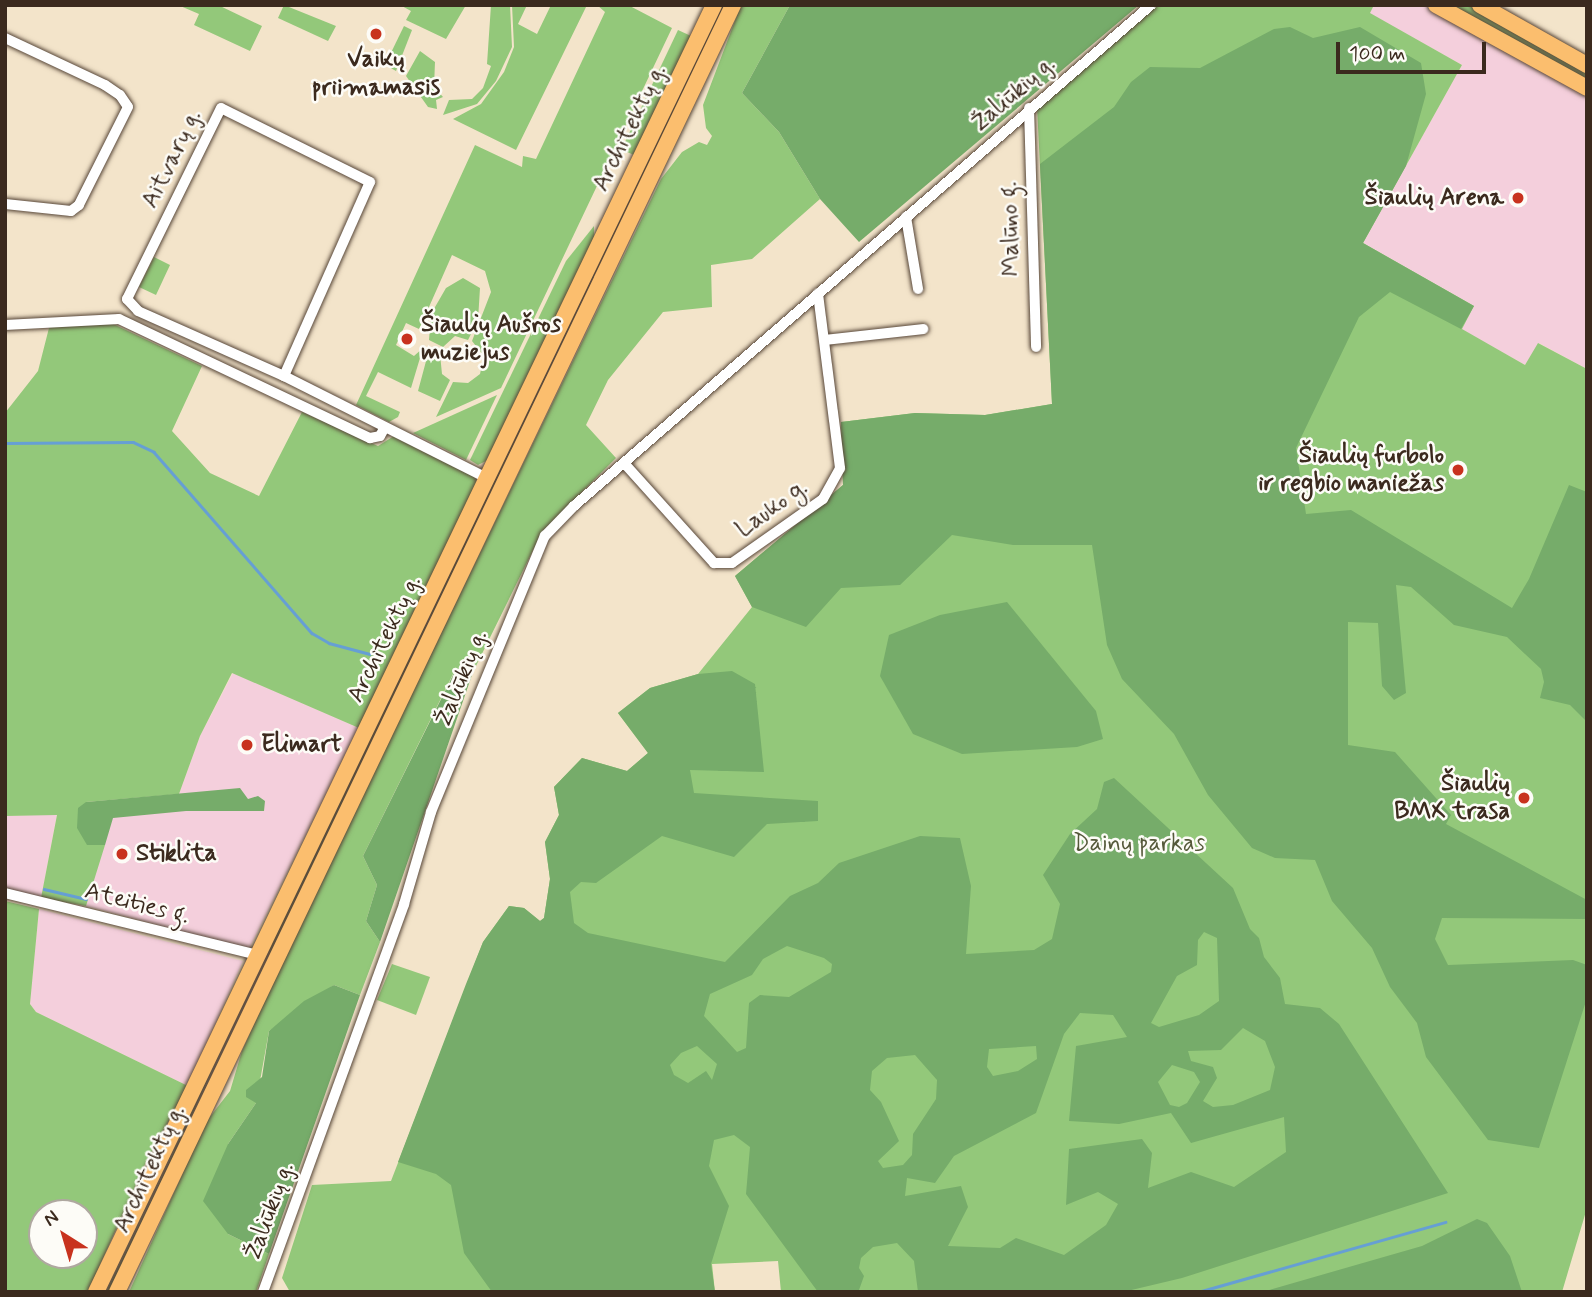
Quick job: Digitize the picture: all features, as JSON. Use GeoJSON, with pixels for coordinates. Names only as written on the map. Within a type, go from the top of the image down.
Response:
{"type":"FeatureCollection","features":[{"type":"Feature","properties":{"kind":"main road","name":"Architektų g."},"geometry":{"type":"LineString","coordinates":[[117,1292],[274,961],[429,619],[487,478],[714,5]]}},
{"type":"Feature","properties":{"kind":"main road","name":"Architektų g."},"geometry":{"type":"LineString","coordinates":[[96,1292],[258,955],[566,353],[733,5]]}},
{"type":"Feature","properties":{"kind":"main road"},"geometry":{"type":"LineString","coordinates":[[1436,5],[1587,88]]}},
{"type":"Feature","properties":{"kind":"main road"},"geometry":{"type":"LineString","coordinates":[[1480,5],[1587,65]]}},
{"type":"Feature","properties":{"kind":"main road"},"geometry":{"type":"LineString","coordinates":[[551,346],[566,353]]}},
{"type":"Feature","properties":{"kind":"main road"},"geometry":{"type":"LineString","coordinates":[[258,955],[274,961]]}},
{"type":"Feature","properties":{"kind":"street","name":"Žaliūkių g."},"geometry":{"type":"LineString","coordinates":[[263,1292],[404,904],[432,812],[539,549],[564,516],[1029,108],[1151,5]]}},
{"type":"Feature","properties":{"kind":"street"},"geometry":{"type":"LineString","coordinates":[[5,38],[104,85],[127,101],[121,123],[79,205],[71,211],[5,204]]}},
{"type":"Feature","properties":{"kind":"street","name":"Aitvarų g."},"geometry":{"type":"LineString","coordinates":[[284,376],[370,182],[220,108],[127,299],[138,310],[284,376],[487,478]]}},
{"type":"Feature","properties":{"kind":"street","name":"Malūno g."},"geometry":{"type":"LineString","coordinates":[[1029,108],[1036,347]]}},
{"type":"Feature","properties":{"kind":"street"},"geometry":{"type":"LineString","coordinates":[[906,216],[918,289]]}},
{"type":"Feature","properties":{"kind":"street","name":"Lauko g."},"geometry":{"type":"LineString","coordinates":[[624,463],[708,560],[732,563],[823,499],[835,483],[839,468],[818,293]]}},
{"type":"Feature","properties":{"kind":"street"},"geometry":{"type":"LineString","coordinates":[[5,325],[108,316],[370,438],[380,436],[385,427]]}},
{"type":"Feature","properties":{"kind":"street"},"geometry":{"type":"LineString","coordinates":[[825,340],[923,329]]}},
{"type":"Feature","properties":{"kind":"street","name":"Ateities g."},"geometry":{"type":"LineString","coordinates":[[5,894],[258,955]]}},
{"type":"Feature","properties":{"kind":"shaded area"},"geometry":{"type":"Polygon","coordinates":[[[1374,5],[1424,5],[1587,95],[1587,369],[1539,343],[1525,365],[1461,329],[1474,306],[1363,243],[1462,65],[1369,13],[1374,5]]]}},
{"type":"Feature","properties":{"kind":"shaded area"},"geometry":{"type":"Polygon","coordinates":[[[233,673],[359,728],[249,949],[86,906],[104,845],[78,808],[179,794],[200,736],[233,673]]]}},
{"type":"Feature","properties":{"kind":"shaded area"},"geometry":{"type":"Polygon","coordinates":[[[57,814],[41,898],[5,890],[5,816],[57,814]]]}},
{"type":"Feature","properties":{"kind":"shaded area"},"geometry":{"type":"Polygon","coordinates":[[[39,909],[243,961],[188,1086],[36,1012],[30,1004],[39,909]]]}},
{"type":"Feature","properties":{"kind":"green space"},"geometry":{"type":"Polygon","coordinates":[[[178,5],[218,5],[262,26],[250,51],[194,25],[199,14],[178,5]]]}},
{"type":"Feature","properties":{"kind":"green space"},"geometry":{"type":"Polygon","coordinates":[[[284,5],[336,26],[328,41],[278,18],[284,5]]]}},
{"type":"Feature","properties":{"kind":"green space"},"geometry":{"type":"Polygon","coordinates":[[[400,5],[466,5],[446,39],[406,20],[411,11],[400,5]]]}},
{"type":"Feature","properties":{"kind":"green space"},"geometry":{"type":"Polygon","coordinates":[[[491,5],[510,5],[512,47],[496,81],[477,104],[443,115],[449,100],[472,99],[483,88],[491,66],[487,64],[491,5]]]}},
{"type":"Feature","properties":{"kind":"green space"},"geometry":{"type":"Polygon","coordinates":[[[512,5],[527,5],[518,24],[537,34],[551,5],[587,5],[516,150],[453,119],[481,104],[504,72],[514,47],[512,5]]]}},
{"type":"Feature","properties":{"kind":"green space"},"geometry":{"type":"Polygon","coordinates":[[[597,5],[628,5],[672,28],[501,388],[436,417],[453,382],[468,383],[480,374],[484,356],[472,341],[491,292],[485,271],[452,255],[419,329],[406,323],[396,345],[414,356],[423,348],[411,388],[378,372],[366,396],[400,412],[398,417],[389,422],[356,405],[475,145],[522,167],[523,156],[536,159],[605,12],[597,5]]]}},
{"type":"Feature","properties":{"kind":"green space"},"geometry":{"type":"Polygon","coordinates":[[[721,5],[726,5],[560,345],[559,344],[721,5]]]}},
{"type":"Feature","properties":{"kind":"green space"},"geometry":{"type":"Polygon","coordinates":[[[741,5],[790,5],[742,93],[779,132],[820,199],[752,259],[711,265],[712,307],[663,312],[608,380],[586,425],[616,458],[542,532],[473,672],[454,672],[363,856],[377,885],[366,921],[380,942],[360,995],[334,985],[269,1031],[256,1103],[228,1144],[228,1234],[269,1254],[256,1292],[129,1292],[206,1122],[230,1091],[242,1051],[282,962],[661,179],[682,152],[699,142],[707,145],[712,136],[706,128],[703,105],[741,5]]]}},
{"type":"Feature","properties":{"kind":"green space"},"geometry":{"type":"Polygon","coordinates":[[[790,5],[1139,5],[859,242],[820,199],[779,132],[742,93],[790,5]]]}},
{"type":"Feature","properties":{"kind":"green space","name":"Dainų parkas"},"geometry":{"type":"Polygon","coordinates":[[[1158,5],[1374,5],[1370,13],[1462,65],[1363,243],[1474,306],[1462,329],[1525,365],[1538,343],[1587,369],[1587,1208],[1562,1292],[781,1292],[778,1261],[712,1264],[715,1292],[290,1292],[282,1278],[312,1185],[391,1181],[483,942],[509,906],[524,908],[540,921],[544,918],[550,879],[545,842],[559,815],[554,787],[582,758],[627,771],[648,753],[618,713],[650,688],[698,674],[752,607],[735,576],[843,485],[841,422],[915,413],[985,415],[1052,404],[1037,107],[1158,5]]]}},
{"type":"Feature","properties":{"kind":"green space"},"geometry":{"type":"Polygon","coordinates":[[[1449,5],[1468,5],[1587,72],[1587,82],[1449,5]]]}},
{"type":"Feature","properties":{"kind":"green space"},"geometry":{"type":"Polygon","coordinates":[[[404,26],[412,30],[396,71],[385,65],[404,26]]]}},
{"type":"Feature","properties":{"kind":"green space"},"geometry":{"type":"Polygon","coordinates":[[[1290,27],[1313,38],[1360,27],[1421,63],[1426,94],[1406,166],[1363,243],[1474,306],[1461,329],[1390,292],[1359,317],[1296,448],[1306,514],[1351,510],[1512,608],[1529,579],[1569,485],[1587,492],[1587,722],[1570,705],[1540,698],[1544,682],[1541,669],[1507,637],[1454,625],[1411,587],[1396,585],[1406,693],[1394,700],[1382,686],[1378,623],[1348,622],[1348,745],[1395,752],[1451,815],[1446,824],[1587,900],[1586,919],[1442,918],[1435,939],[1448,965],[1573,960],[1587,965],[1587,998],[1539,1148],[1488,1140],[1426,1057],[1417,1023],[1390,987],[1372,948],[1332,901],[1315,860],[1275,858],[1252,848],[1208,795],[1174,734],[1122,679],[1107,645],[1092,545],[1013,545],[952,535],[900,585],[841,588],[806,627],[752,607],[735,576],[843,485],[841,422],[915,413],[985,415],[1052,404],[1040,164],[1114,107],[1131,82],[1150,67],[1200,68],[1274,29],[1290,27]]]}},
{"type":"Feature","properties":{"kind":"green space"},"geometry":{"type":"Polygon","coordinates":[[[678,30],[691,36],[634,155],[627,152],[624,144],[678,30]]]}},
{"type":"Feature","properties":{"kind":"green space"},"geometry":{"type":"Polygon","coordinates":[[[420,51],[435,62],[434,87],[443,97],[436,100],[437,109],[428,107],[406,76],[420,51]]]}},
{"type":"Feature","properties":{"kind":"green space"},"geometry":{"type":"Polygon","coordinates":[[[594,226],[594,239],[488,460],[478,465],[470,460],[566,261],[594,226]]]}},
{"type":"Feature","properties":{"kind":"green space"},"geometry":{"type":"Polygon","coordinates":[[[154,257],[170,265],[156,295],[139,287],[154,257]]]}},
{"type":"Feature","properties":{"kind":"green space"},"geometry":{"type":"Polygon","coordinates":[[[463,278],[480,288],[478,320],[468,340],[455,336],[443,347],[429,340],[431,314],[446,288],[463,278]]]}},
{"type":"Feature","properties":{"kind":"green space"},"geometry":{"type":"Polygon","coordinates":[[[109,322],[202,366],[172,431],[210,473],[259,496],[302,412],[378,446],[394,436],[474,475],[477,483],[359,728],[232,673],[200,736],[179,794],[86,802],[87,845],[105,845],[86,906],[41,898],[57,815],[5,816],[5,413],[38,371],[50,324],[109,322]]]}},
{"type":"Feature","properties":{"kind":"green space"},"geometry":{"type":"Polygon","coordinates":[[[429,350],[440,354],[442,374],[450,380],[440,401],[418,391],[429,350]]]}},
{"type":"Feature","properties":{"kind":"green space"},"geometry":{"type":"Polygon","coordinates":[[[556,355],[434,614],[431,616],[430,614],[556,355]]]}},
{"type":"Feature","properties":{"kind":"green space"},"geometry":{"type":"Polygon","coordinates":[[[497,395],[466,460],[413,433],[497,395]]]}},
{"type":"Feature","properties":{"kind":"green space"},"geometry":{"type":"Polygon","coordinates":[[[1007,602],[1096,711],[1103,739],[1077,747],[962,754],[913,734],[880,676],[889,635],[940,615],[1007,602]]]}},
{"type":"Feature","properties":{"kind":"green space"},"geometry":{"type":"Polygon","coordinates":[[[427,626],[271,952],[266,951],[424,627],[427,626]]]}},
{"type":"Feature","properties":{"kind":"green space"},"geometry":{"type":"Polygon","coordinates":[[[455,671],[473,672],[380,942],[366,921],[377,885],[363,856],[455,671]]]}},
{"type":"Feature","properties":{"kind":"green space"},"geometry":{"type":"Polygon","coordinates":[[[732,671],[755,684],[764,772],[690,770],[694,793],[818,801],[818,821],[767,824],[734,857],[662,836],[596,883],[581,882],[570,892],[574,923],[588,933],[725,962],[790,896],[818,883],[839,863],[920,836],[960,838],[971,886],[966,954],[1034,950],[1052,939],[1060,904],[1043,875],[1070,834],[1097,809],[1104,782],[1114,778],[1233,888],[1250,929],[1259,938],[1264,957],[1280,978],[1285,1004],[1320,1008],[1339,1024],[1448,1193],[1182,1278],[1123,1292],[918,1292],[914,1261],[897,1243],[873,1247],[861,1258],[859,1268],[864,1276],[859,1290],[876,1292],[818,1292],[746,1194],[750,1147],[734,1135],[714,1140],[709,1166],[729,1206],[711,1264],[715,1292],[492,1292],[464,1253],[451,1185],[436,1174],[398,1162],[483,942],[509,906],[524,908],[540,921],[544,918],[550,879],[545,842],[559,815],[554,787],[582,758],[627,771],[648,753],[618,713],[650,688],[698,674],[732,671]],[[1204,932],[1198,940],[1197,965],[1177,976],[1151,1023],[1159,1027],[1199,1015],[1219,1001],[1217,938],[1204,932]],[[787,946],[763,959],[752,975],[710,994],[704,1016],[737,1052],[746,1048],[749,1003],[760,995],[789,997],[831,972],[832,964],[824,958],[787,946]],[[1080,1013],[1064,1034],[1036,1113],[954,1156],[935,1183],[907,1178],[905,1196],[961,1186],[968,1207],[948,1246],[1000,1248],[1016,1238],[1064,1255],[1106,1225],[1118,1204],[1098,1192],[1066,1205],[1069,1149],[1142,1139],[1152,1153],[1148,1188],[1191,1172],[1234,1187],[1286,1152],[1284,1117],[1191,1143],[1171,1113],[1119,1124],[1069,1121],[1076,1046],[1127,1037],[1113,1015],[1080,1013]],[[1243,1028],[1221,1050],[1188,1051],[1191,1061],[1213,1067],[1217,1078],[1203,1101],[1213,1107],[1233,1105],[1270,1090],[1275,1067],[1265,1041],[1243,1028]],[[697,1046],[681,1053],[670,1065],[674,1075],[688,1083],[706,1071],[712,1080],[717,1064],[697,1046]],[[1036,1046],[989,1049],[987,1067],[993,1076],[1018,1071],[1037,1059],[1036,1046]],[[915,1055],[887,1058],[872,1071],[870,1090],[881,1102],[899,1141],[878,1161],[883,1168],[903,1165],[912,1155],[913,1134],[936,1099],[937,1080],[915,1055]],[[1172,1065],[1158,1082],[1170,1105],[1179,1107],[1187,1103],[1200,1082],[1194,1072],[1172,1065]]]}},
{"type":"Feature","properties":{"kind":"green space"},"geometry":{"type":"Polygon","coordinates":[[[240,788],[248,799],[258,796],[265,801],[264,811],[186,811],[113,818],[105,845],[87,845],[77,828],[78,808],[86,802],[240,788]]]}},
{"type":"Feature","properties":{"kind":"green space"},"geometry":{"type":"Polygon","coordinates":[[[5,901],[39,909],[30,1004],[36,1012],[188,1086],[146,1162],[88,1292],[5,1292],[5,901]]]}},
{"type":"Feature","properties":{"kind":"green space"},"geometry":{"type":"Polygon","coordinates":[[[392,964],[430,977],[416,1015],[377,1000],[392,964]]]}},
{"type":"Feature","properties":{"kind":"green space"},"geometry":{"type":"Polygon","coordinates":[[[334,985],[360,995],[269,1254],[228,1234],[203,1201],[228,1144],[256,1103],[246,1097],[246,1090],[262,1077],[269,1031],[304,1001],[334,985]]]}},
{"type":"Feature","properties":{"kind":"green space"},"geometry":{"type":"Polygon","coordinates":[[[231,1027],[113,1292],[106,1292],[151,1201],[231,1027]]]}},
{"type":"Feature","properties":{"kind":"green space"},"geometry":{"type":"Polygon","coordinates":[[[1477,1219],[1487,1223],[1510,1256],[1522,1292],[1262,1292],[1422,1246],[1477,1219]]]}},
{"type":"Feature","properties":{"kind":"waterway"},"geometry":{"type":"LineString","coordinates":[[5,443],[133,442],[154,452],[312,633],[329,643],[370,654]]}},
{"type":"Feature","properties":{"kind":"waterway"},"geometry":{"type":"LineString","coordinates":[[44,889],[86,899]]}},
{"type":"Feature","properties":{"kind":"waterway"},"geometry":{"type":"LineString","coordinates":[[1198,1292],[1445,1222]]}},
{"type":"Feature","properties":{"kind":"place","name":"Vaikų priimamasis"},"geometry":{"type":"Point","coordinates":[376,34]}},
{"type":"Feature","properties":{"kind":"place","name":"Šiaulių Arena"},"geometry":{"type":"Point","coordinates":[1518,198]}},
{"type":"Feature","properties":{"kind":"place","name":"Šiaulių Aušros muziejus"},"geometry":{"type":"Point","coordinates":[407,339]}},
{"type":"Feature","properties":{"kind":"place","name":"Šiaulių furbolo ir regbio maniežas"},"geometry":{"type":"Point","coordinates":[1458,470]}},
{"type":"Feature","properties":{"kind":"place","name":"Elimart"},"geometry":{"type":"Point","coordinates":[247,745]}},
{"type":"Feature","properties":{"kind":"place","name":"Šiaulių BMX trasa"},"geometry":{"type":"Point","coordinates":[1524,798]}},
{"type":"Feature","properties":{"kind":"place","name":"Stiklita"},"geometry":{"type":"Point","coordinates":[122,854]}}]}
